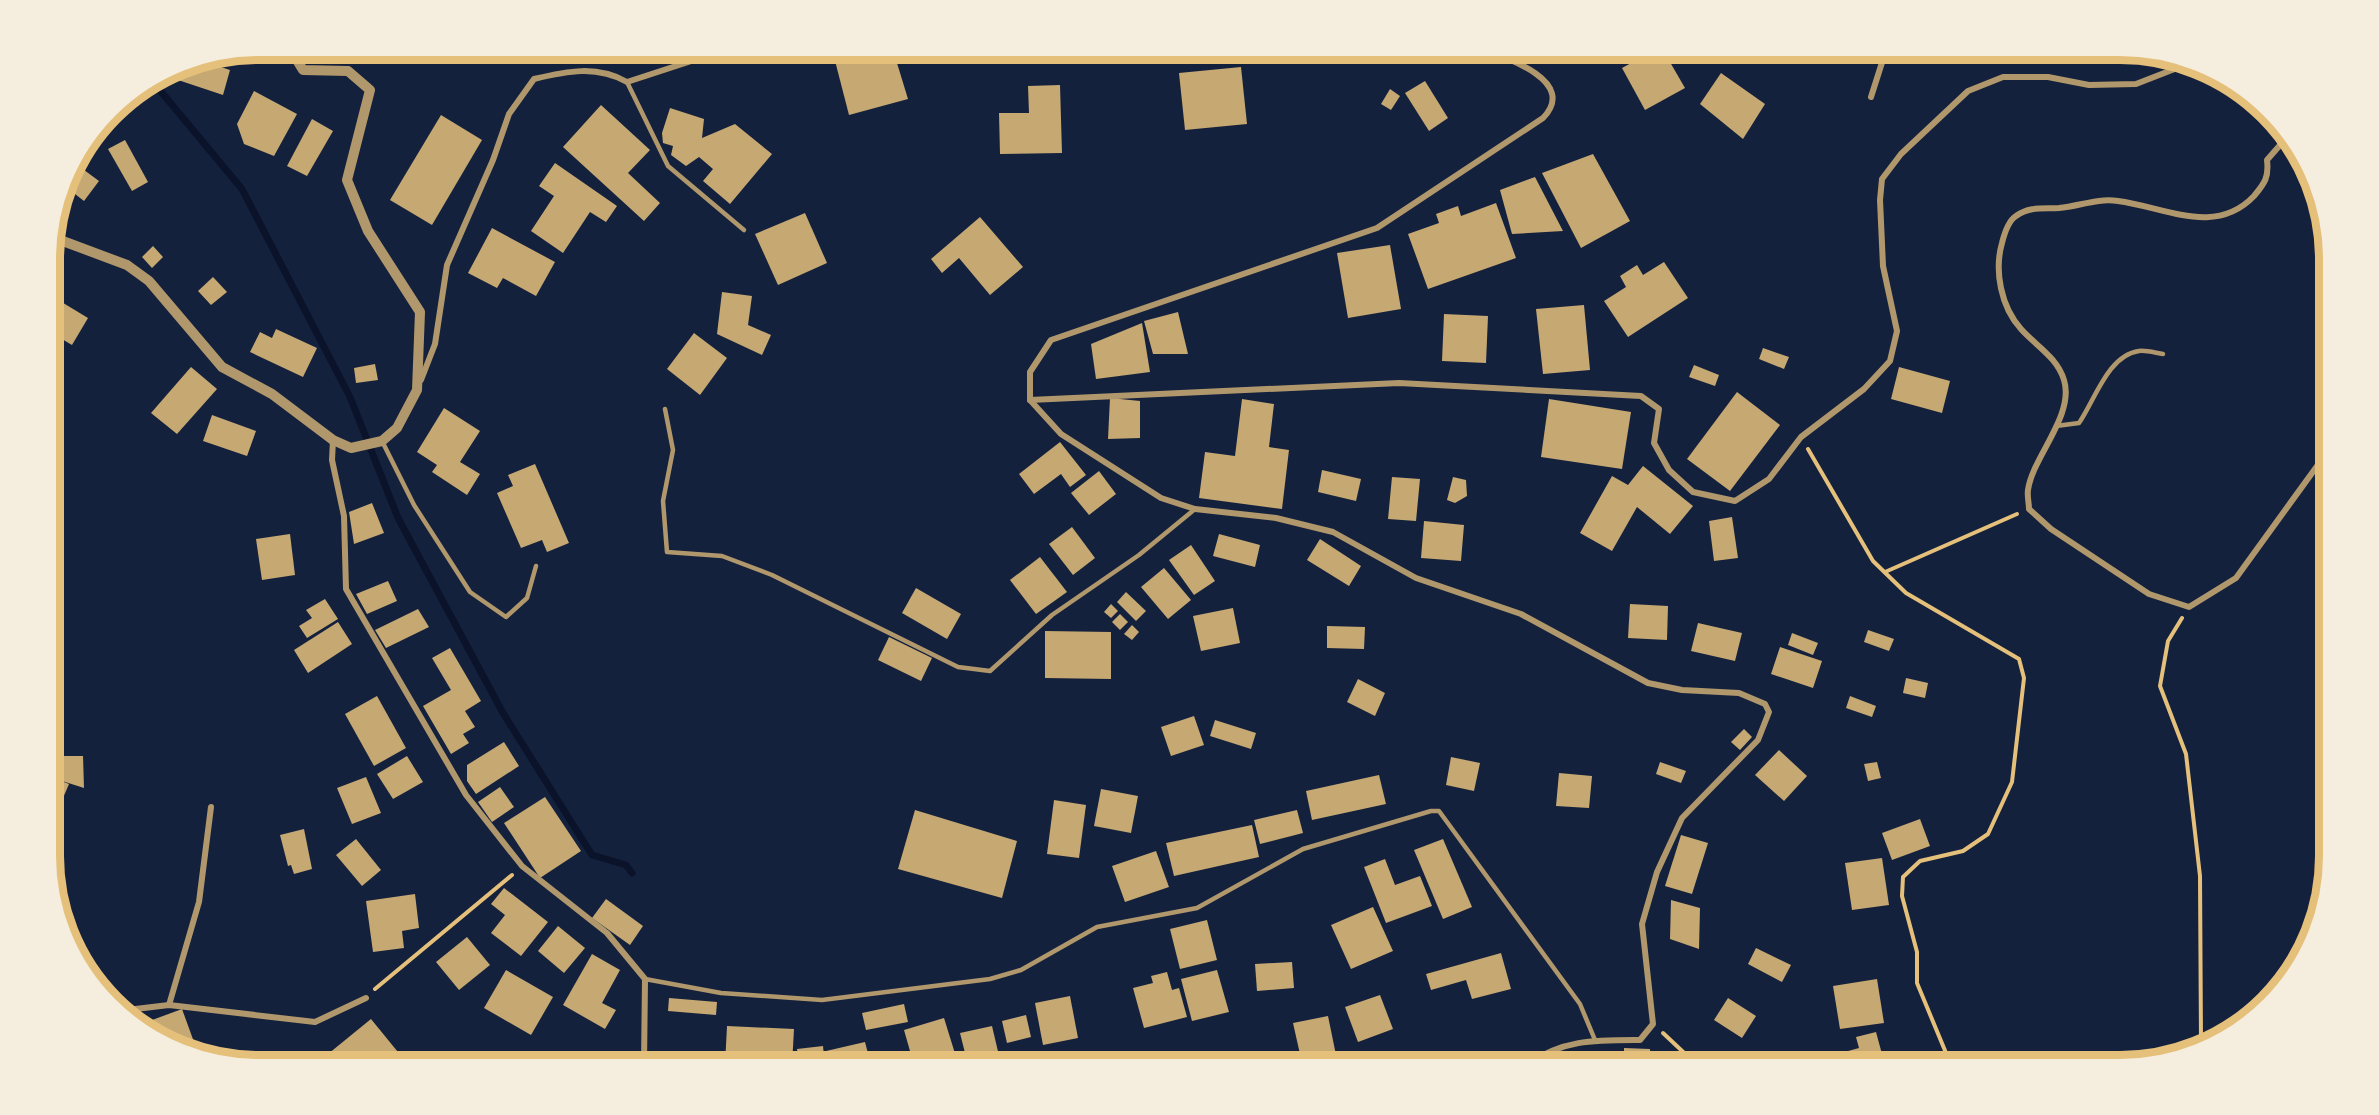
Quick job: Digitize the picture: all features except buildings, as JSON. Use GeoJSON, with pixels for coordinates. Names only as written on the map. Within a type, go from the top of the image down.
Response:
{"type":"FeatureCollection","features":[{"type":"Feature","properties":{"kind":"street"},"geometry":{"type":"LineString","coordinates":[[297,60],[303,70],[348,71],[370,90],[347,180],[368,231],[420,312],[417,390]]}},
{"type":"Feature","properties":{"kind":"street"},"geometry":{"type":"LineString","coordinates":[[61,240],[127,265],[142,275],[222,367],[272,394],[333,440],[351,448],[378,442],[397,428],[417,390],[435,344],[447,265],[493,160],[508,114],[534,79],[566,72],[609,72],[627,82],[694,60]]}},
{"type":"Feature","properties":{"kind":"street"},"geometry":{"type":"LineString","coordinates":[[1512,60],[1537,73],[1548,86],[1553,100],[1550,111],[1543,118],[1377,228],[1051,340],[1030,372],[1030,400],[1061,434],[1161,498],[1195,509],[1276,518],[1333,532],[1416,578],[1521,614],[1648,683],[1682,690],[1739,693],[1765,704],[1769,712],[1758,740],[1682,818],[1657,872],[1642,924],[1653,1024],[1640,1040],[1595,1040],[1547,1050],[1540,1055]]}},
{"type":"Feature","properties":{"kind":"street"},"geometry":{"type":"LineString","coordinates":[[1871,97],[1883,60]]}},
{"type":"Feature","properties":{"kind":"street"},"geometry":{"type":"LineString","coordinates":[[1030,400],[1399,383],[1641,396],[1659,409],[1654,443],[1669,470],[1693,492],[1735,501],[1769,479],[1801,437],[1864,388],[1890,361],[1897,331],[1884,266],[1880,200],[1882,179],[1901,154],[1968,91],[2003,77],[2048,77],[2089,86],[2136,84],[2176,69]]}},
{"type":"Feature","properties":{"kind":"street"},"geometry":{"type":"LineString","coordinates":[[2281,143],[2267,160],[2269,173],[2264,184],[2242,208],[2222,217],[2187,216],[2117,201],[2091,200],[2060,208],[2035,207],[2014,216],[2004,234],[1998,274],[2006,303],[2020,328],[2052,357],[2065,381],[2065,405],[2028,489],[2029,508],[2051,529],[2149,594],[2189,607],[2236,578],[2319,463]]}},
{"type":"Feature","properties":{"kind":"street"},"geometry":{"type":"LineString","coordinates":[[333,440],[332,460],[344,516],[346,589],[466,795],[522,866],[607,933],[645,979],[644,1055]]}},
{"type":"Feature","properties":{"kind":"street"},"geometry":{"type":"LineString","coordinates":[[169,1005],[200,902],[211,807]]}},
{"type":"Feature","properties":{"kind":"street"},"geometry":{"type":"LineString","coordinates":[[133,1009],[169,1005],[315,1022],[366,998]]}},
{"type":"Feature","properties":{"kind":"lane"},"geometry":{"type":"LineString","coordinates":[[627,82],[668,166],[744,230]]}},
{"type":"Feature","properties":{"kind":"lane"},"geometry":{"type":"LineString","coordinates":[[2056,426],[2070,426],[2079,423],[2092,405],[2110,368],[2120,360],[2139,351],[2163,354]]}},
{"type":"Feature","properties":{"kind":"lane"},"geometry":{"type":"LineString","coordinates":[[665,409],[673,450],[663,501],[667,552],[722,556],[772,575],[958,667],[990,671],[1052,615],[1140,555],[1195,509]]}},
{"type":"Feature","properties":{"kind":"lane"},"geometry":{"type":"LineString","coordinates":[[378,442],[414,505],[470,592],[506,617],[527,598],[536,566]]}},
{"type":"Feature","properties":{"kind":"lane"},"geometry":{"type":"LineString","coordinates":[[645,979],[721,993],[822,1000],[990,979],[1021,970],[1097,927],[1197,908],[1303,849],[1431,811],[1439,811],[1580,1005],[1595,1040]]}},
{"type":"Feature","properties":{"kind":"path"},"geometry":{"type":"LineString","coordinates":[[1801,437],[1873,561],[1906,593],[2019,659],[2024,678],[2012,782],[1988,834],[1963,851],[1920,861],[1903,877],[1902,896],[1917,952],[1917,983],[1947,1055]]}},
{"type":"Feature","properties":{"kind":"path"},"geometry":{"type":"LineString","coordinates":[[1884,572],[2029,508]]}},
{"type":"Feature","properties":{"kind":"path"},"geometry":{"type":"LineString","coordinates":[[2189,607],[2168,641],[2160,686],[2186,754],[2200,876],[2201,1038]]}},
{"type":"Feature","properties":{"kind":"path"},"geometry":{"type":"LineString","coordinates":[[366,998],[522,866]]}},
{"type":"Feature","properties":{"kind":"path"},"geometry":{"type":"LineString","coordinates":[[1653,1024],[1686,1055]]}},
{"type":"Feature","properties":{"kind":"waterway"},"geometry":{"type":"LineString","coordinates":[[158,88],[242,189],[350,397],[398,518],[503,713],[592,855],[626,865],[632,873]]}}]}
